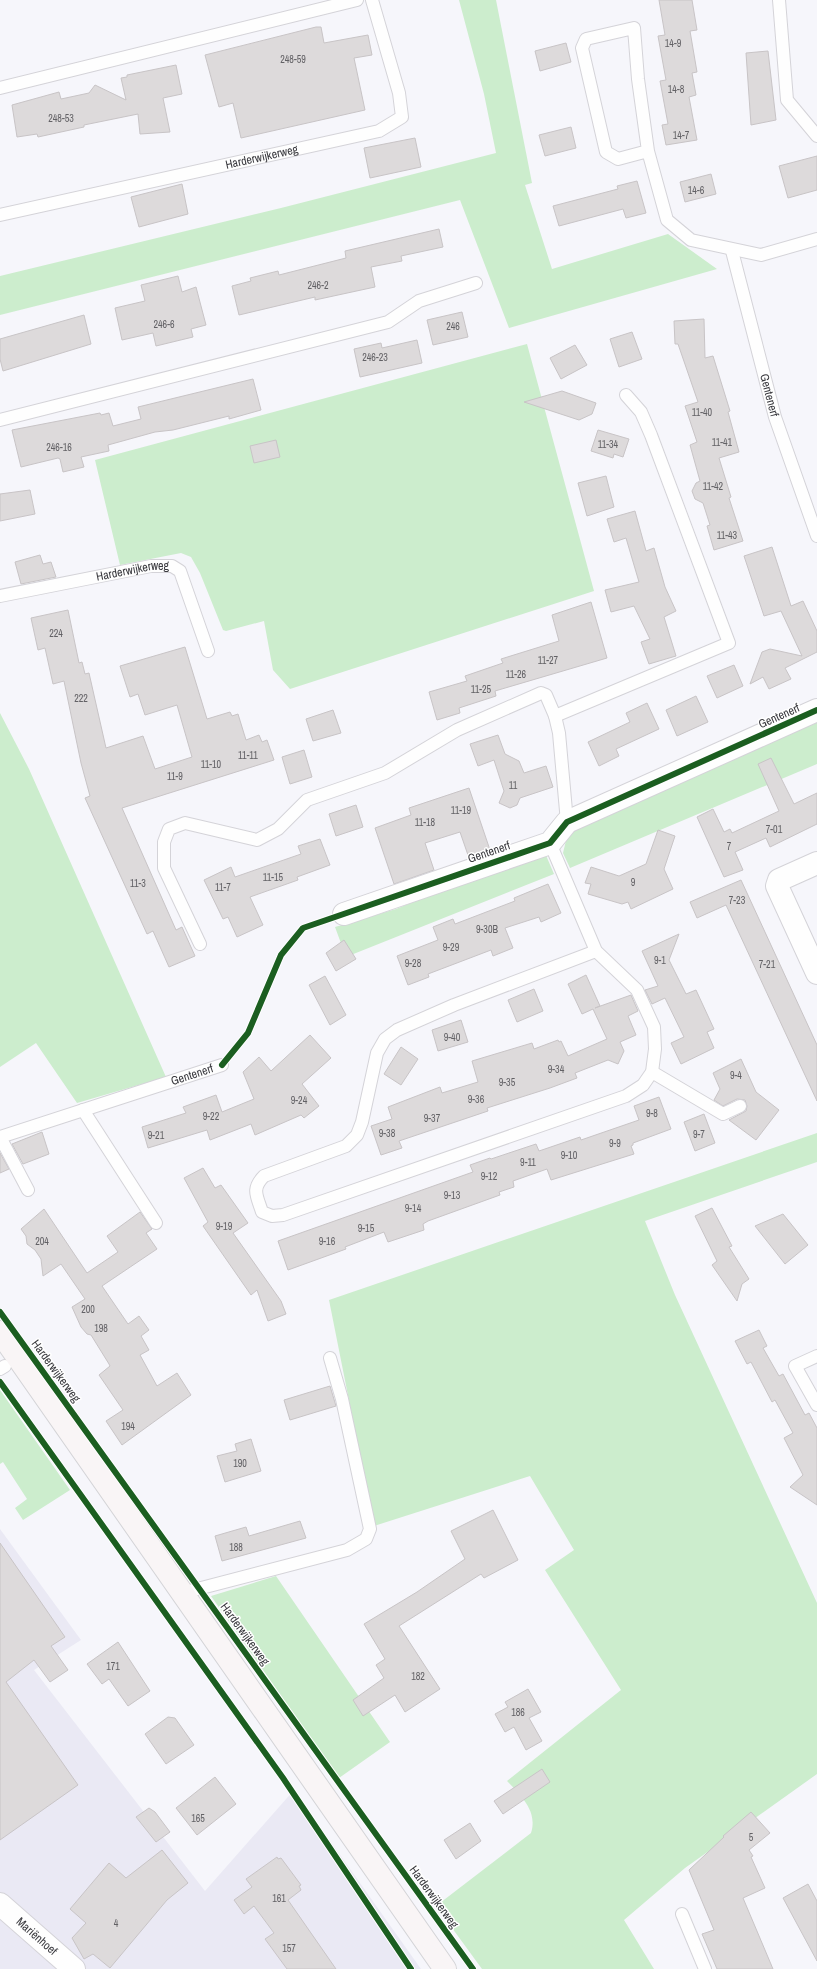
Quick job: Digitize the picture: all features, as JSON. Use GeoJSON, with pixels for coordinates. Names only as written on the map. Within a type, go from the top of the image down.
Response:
{"type":"FeatureCollection","features":[{"type":"Feature","properties":{"kind":"main road","name":"Harderwijkerweg"},"geometry":{"type":"LineString","coordinates":[[0,1332],[445,1969]]}},
{"type":"Feature","properties":{"kind":"main road"},"geometry":{"type":"LineString","coordinates":[[2,1364],[428,1969]]}},
{"type":"Feature","properties":{"kind":"street","name":"Gentenerf"},"geometry":{"type":"LineString","coordinates":[[344,914],[550,843],[567,822],[817,710]]}},
{"type":"Feature","properties":{"kind":"street"},"geometry":{"type":"LineString","coordinates":[[817,863],[779,880],[777,886],[817,973]]}},
{"type":"Feature","properties":{"kind":"street","name":"Mariënhoef"},"geometry":{"type":"LineString","coordinates":[[0,1904],[74,1969]]}},
{"type":"Feature","properties":{"kind":"lane"},"geometry":{"type":"LineString","coordinates":[[0,88],[357,0]]}},
{"type":"Feature","properties":{"kind":"lane","name":"Harderwijkerweg"},"geometry":{"type":"LineString","coordinates":[[0,215],[379,131],[402,116],[399,93],[372,0]]}},
{"type":"Feature","properties":{"kind":"lane"},"geometry":{"type":"LineString","coordinates":[[778,0],[787,100],[817,136]]}},
{"type":"Feature","properties":{"kind":"lane"},"geometry":{"type":"LineString","coordinates":[[648,151],[618,159],[606,152],[582,48],[586,39],[634,28],[638,79],[648,151],[667,220],[691,240],[761,255],[817,239]]}},
{"type":"Feature","properties":{"kind":"lane","name":"Gentenerf"},"geometry":{"type":"LineString","coordinates":[[732,250],[776,417],[817,536]]}},
{"type":"Feature","properties":{"kind":"lane"},"geometry":{"type":"LineString","coordinates":[[0,420],[388,322],[419,301],[476,283]]}},
{"type":"Feature","properties":{"kind":"lane"},"geometry":{"type":"LineString","coordinates":[[555,716],[729,643],[651,435],[641,412],[626,395]]}},
{"type":"Feature","properties":{"kind":"lane","name":"Harderwijkerweg"},"geometry":{"type":"LineString","coordinates":[[0,596],[151,566],[172,566],[180,571],[208,651]]}},
{"type":"Feature","properties":{"kind":"lane"},"geometry":{"type":"LineString","coordinates":[[200,944],[164,868],[164,842],[169,829],[185,823],[257,840],[278,829],[307,800],[385,773],[457,730],[541,693],[546,695],[555,716],[559,733],[567,822]]}},
{"type":"Feature","properties":{"kind":"lane"},"geometry":{"type":"LineString","coordinates":[[550,843],[596,951],[637,990],[654,1026],[655,1049],[652,1072],[643,1085],[626,1096],[283,1215],[272,1216],[262,1212],[255,1191],[257,1183],[264,1176],[346,1146],[357,1135],[362,1122],[377,1053],[385,1039],[397,1030],[454,1005],[596,951]]}},
{"type":"Feature","properties":{"kind":"lane","name":"Gentenerf"},"geometry":{"type":"LineString","coordinates":[[0,1137],[222,1064]]}},
{"type":"Feature","properties":{"kind":"lane"},"geometry":{"type":"LineString","coordinates":[[652,1072],[723,1114],[740,1106]]}},
{"type":"Feature","properties":{"kind":"lane"},"geometry":{"type":"LineString","coordinates":[[83,1110],[156,1223]]}},
{"type":"Feature","properties":{"kind":"lane"},"geometry":{"type":"LineString","coordinates":[[0,1137],[28,1190]]}},
{"type":"Feature","properties":{"kind":"lane"},"geometry":{"type":"LineString","coordinates":[[817,1356],[795,1366],[817,1405]]}},
{"type":"Feature","properties":{"kind":"lane"},"geometry":{"type":"LineString","coordinates":[[182,1593],[347,1550],[366,1539],[370,1529],[342,1399],[330,1358]]}},
{"type":"Feature","properties":{"kind":"lane"},"geometry":{"type":"LineString","coordinates":[[682,1914],[705,1969]]}},
{"type":"Feature","properties":{"kind":"shaded area"},"geometry":{"type":"Polygon","coordinates":[[[0,1529],[81,1640],[34,1670],[205,1891],[294,1790],[421,1969],[0,1969],[0,1529]]]}},
{"type":"Feature","properties":{"kind":"green space"},"geometry":{"type":"Polygon","coordinates":[[[459,0],[496,0],[532,183],[525,185],[552,269],[668,234],[717,269],[509,328],[460,200],[0,315],[0,276],[281,208],[496,153],[484,94],[459,0]]]}},
{"type":"Feature","properties":{"kind":"green space"},"geometry":{"type":"Polygon","coordinates":[[[527,344],[594,591],[290,689],[273,670],[264,621],[226,631],[223,630],[200,573],[191,557],[181,553],[120,565],[95,460],[527,344]]]}},
{"type":"Feature","properties":{"kind":"green space"},"geometry":{"type":"Polygon","coordinates":[[[0,713],[29,769],[166,1077],[77,1103],[36,1043],[0,1067],[0,713]]]}},
{"type":"Feature","properties":{"kind":"green space"},"geometry":{"type":"Polygon","coordinates":[[[817,718],[817,764],[570,868],[563,853],[569,828],[817,718]]]}},
{"type":"Feature","properties":{"kind":"green space"},"geometry":{"type":"Polygon","coordinates":[[[542,846],[554,874],[346,957],[335,927],[396,909],[542,846]]]}},
{"type":"Feature","properties":{"kind":"green space"},"geometry":{"type":"Polygon","coordinates":[[[817,1133],[817,1162],[645,1221],[675,1295],[817,1603],[817,1774],[685,1868],[624,1920],[654,1969],[482,1969],[436,1906],[531,1833],[533,1825],[527,1804],[507,1781],[621,1690],[545,1570],[574,1550],[530,1476],[374,1526],[329,1300],[817,1133]]]}},
{"type":"Feature","properties":{"kind":"green space"},"geometry":{"type":"Polygon","coordinates":[[[0,1390],[70,1490],[23,1520],[15,1508],[27,1499],[3,1462],[0,1464],[0,1390]]]}},
{"type":"Feature","properties":{"kind":"green space"},"geometry":{"type":"Polygon","coordinates":[[[276,1576],[390,1742],[339,1778],[211,1596],[276,1576]]]}},
{"type":"Feature","properties":{"kind":"building"},"geometry":{"type":"Polygon","coordinates":[[[659,0],[692,0],[697,30],[690,31],[697,72],[692,73],[696,95],[689,97],[697,140],[666,145],[662,125],[668,124],[660,81],[666,80],[658,36],[665,35],[659,0]]]}},
{"type":"Feature","properties":{"kind":"building"},"geometry":{"type":"Polygon","coordinates":[[[321,27],[324,43],[368,35],[372,55],[354,58],[365,110],[241,138],[233,103],[219,107],[205,55],[321,27]]]}},
{"type":"Feature","properties":{"kind":"building"},"geometry":{"type":"Polygon","coordinates":[[[566,43],[571,62],[540,71],[535,51],[566,43]]]}},
{"type":"Feature","properties":{"kind":"building"},"geometry":{"type":"Polygon","coordinates":[[[768,51],[776,120],[751,125],[746,53],[768,51]]]}},
{"type":"Feature","properties":{"kind":"building"},"geometry":{"type":"Polygon","coordinates":[[[176,65],[182,94],[163,98],[170,132],[140,134],[138,114],[84,125],[84,127],[38,137],[37,134],[17,137],[12,105],[59,92],[61,99],[89,93],[95,85],[126,100],[121,78],[127,77],[127,75],[176,65]]]}},
{"type":"Feature","properties":{"kind":"building"},"geometry":{"type":"Polygon","coordinates":[[[571,127],[576,148],[545,156],[539,135],[571,127]]]}},
{"type":"Feature","properties":{"kind":"building"},"geometry":{"type":"Polygon","coordinates":[[[415,138],[421,167],[370,178],[364,148],[415,138]]]}},
{"type":"Feature","properties":{"kind":"building"},"geometry":{"type":"Polygon","coordinates":[[[817,156],[817,190],[788,198],[779,166],[817,156]]]}},
{"type":"Feature","properties":{"kind":"building"},"geometry":{"type":"Polygon","coordinates":[[[711,174],[716,194],[685,202],[680,182],[711,174]]]}},
{"type":"Feature","properties":{"kind":"building"},"geometry":{"type":"Polygon","coordinates":[[[637,181],[646,213],[626,218],[623,209],[559,226],[553,206],[618,189],[617,186],[637,181]]]}},
{"type":"Feature","properties":{"kind":"building"},"geometry":{"type":"Polygon","coordinates":[[[182,184],[188,214],[139,227],[131,197],[182,184]]]}},
{"type":"Feature","properties":{"kind":"building"},"geometry":{"type":"Polygon","coordinates":[[[439,229],[443,247],[401,256],[402,261],[371,267],[375,287],[315,300],[315,297],[239,315],[232,286],[251,281],[250,278],[278,271],[279,275],[346,258],[345,251],[439,229]]]}},
{"type":"Feature","properties":{"kind":"building"},"geometry":{"type":"Polygon","coordinates":[[[178,276],[182,292],[196,287],[206,325],[191,329],[193,337],[156,346],[153,333],[122,340],[115,308],[145,301],[141,285],[178,276]]]}},
{"type":"Feature","properties":{"kind":"building"},"geometry":{"type":"Polygon","coordinates":[[[462,312],[468,337],[433,345],[427,320],[462,312]]]}},
{"type":"Feature","properties":{"kind":"building"},"geometry":{"type":"Polygon","coordinates":[[[84,315],[91,344],[3,371],[0,359],[0,339],[84,315]]]}},
{"type":"Feature","properties":{"kind":"building"},"geometry":{"type":"Polygon","coordinates":[[[704,319],[705,358],[713,356],[730,411],[728,412],[739,452],[719,458],[731,497],[729,498],[743,541],[714,550],[707,526],[710,525],[703,503],[695,499],[692,491],[696,483],[700,481],[690,445],[697,442],[685,406],[698,402],[678,344],[675,344],[674,321],[704,319]]]}},
{"type":"Feature","properties":{"kind":"building"},"geometry":{"type":"Polygon","coordinates":[[[632,332],[642,359],[619,367],[610,339],[632,332]]]}},
{"type":"Feature","properties":{"kind":"building"},"geometry":{"type":"Polygon","coordinates":[[[417,340],[422,363],[360,377],[354,349],[381,343],[382,348],[417,340]]]}},
{"type":"Feature","properties":{"kind":"building"},"geometry":{"type":"Polygon","coordinates":[[[575,345],[587,365],[561,379],[550,358],[575,345]]]}},
{"type":"Feature","properties":{"kind":"building"},"geometry":{"type":"Polygon","coordinates":[[[253,379],[261,410],[229,419],[229,416],[173,430],[155,432],[108,445],[109,451],[81,457],[84,467],[63,472],[60,459],[58,458],[21,467],[12,430],[100,413],[101,415],[109,413],[113,426],[141,419],[138,407],[253,379]]]}},
{"type":"Feature","properties":{"kind":"building"},"geometry":{"type":"Polygon","coordinates":[[[562,391],[596,403],[592,414],[579,420],[524,402],[562,391]]]}},
{"type":"Feature","properties":{"kind":"building"},"geometry":{"type":"Polygon","coordinates":[[[598,430],[629,439],[623,457],[614,454],[613,458],[591,451],[598,430]]]}},
{"type":"Feature","properties":{"kind":"building"},"geometry":{"type":"Polygon","coordinates":[[[276,440],[280,457],[254,463],[250,446],[276,440]]]}},
{"type":"Feature","properties":{"kind":"building"},"geometry":{"type":"Polygon","coordinates":[[[606,476],[614,507],[587,516],[578,483],[606,476]]]}},
{"type":"Feature","properties":{"kind":"building"},"geometry":{"type":"Polygon","coordinates":[[[30,490],[35,514],[0,521],[0,494],[30,490]]]}},
{"type":"Feature","properties":{"kind":"building"},"geometry":{"type":"Polygon","coordinates":[[[635,511],[646,551],[654,548],[665,587],[676,611],[664,617],[676,656],[649,664],[641,642],[650,639],[634,606],[611,612],[605,590],[639,582],[626,538],[614,542],[607,519],[635,511]]]}},
{"type":"Feature","properties":{"kind":"building"},"geometry":{"type":"Polygon","coordinates":[[[772,547],[791,606],[803,601],[817,631],[817,652],[785,668],[791,679],[769,689],[763,677],[750,684],[762,652],[770,649],[802,656],[781,611],[764,616],[744,556],[772,547]]]}},
{"type":"Feature","properties":{"kind":"building"},"geometry":{"type":"Polygon","coordinates":[[[40,555],[43,564],[51,562],[56,577],[21,584],[15,562],[40,555]]]}},
{"type":"Feature","properties":{"kind":"building"},"geometry":{"type":"Polygon","coordinates":[[[591,602],[607,658],[495,691],[496,696],[459,708],[460,713],[437,720],[429,692],[467,681],[465,676],[503,663],[501,659],[559,641],[552,615],[591,602]]]}},
{"type":"Feature","properties":{"kind":"building"},"geometry":{"type":"Polygon","coordinates":[[[68,610],[79,663],[82,662],[85,674],[89,673],[106,748],[143,736],[155,769],[192,757],[177,705],[145,715],[138,694],[130,697],[120,666],[185,647],[207,719],[230,712],[232,716],[238,714],[246,740],[259,735],[262,742],[267,740],[274,760],[122,808],[176,930],[182,927],[195,956],[169,967],[153,931],[147,934],[85,798],[90,796],[81,763],[64,681],[53,684],[45,648],[38,650],[31,618],[68,610]]]}},
{"type":"Feature","properties":{"kind":"building"},"geometry":{"type":"Polygon","coordinates":[[[734,665],[743,686],[717,698],[707,676],[734,665]]]}},
{"type":"Feature","properties":{"kind":"building"},"geometry":{"type":"Polygon","coordinates":[[[696,696],[708,722],[677,736],[666,710],[696,696]]]}},
{"type":"Feature","properties":{"kind":"building"},"geometry":{"type":"Polygon","coordinates":[[[647,703],[659,729],[616,749],[619,756],[599,766],[588,742],[630,722],[626,713],[647,703]]]}},
{"type":"Feature","properties":{"kind":"building"},"geometry":{"type":"Polygon","coordinates":[[[333,710],[341,733],[313,741],[306,719],[333,710]]]}},
{"type":"Feature","properties":{"kind":"building"},"geometry":{"type":"Polygon","coordinates":[[[498,735],[505,754],[519,761],[524,773],[546,766],[553,787],[520,798],[517,805],[510,808],[499,803],[504,791],[494,760],[478,766],[470,744],[498,735]]]}},
{"type":"Feature","properties":{"kind":"building"},"geometry":{"type":"Polygon","coordinates":[[[304,750],[312,777],[290,784],[282,757],[304,750]]]}},
{"type":"Feature","properties":{"kind":"building"},"geometry":{"type":"Polygon","coordinates":[[[771,758],[794,804],[817,793],[817,824],[770,847],[766,838],[735,852],[743,870],[724,877],[697,817],[713,809],[724,832],[730,829],[732,833],[779,811],[758,764],[771,758]]]}},
{"type":"Feature","properties":{"kind":"building"},"geometry":{"type":"Polygon","coordinates":[[[469,788],[490,850],[469,858],[460,832],[425,843],[434,870],[394,884],[375,828],[411,815],[409,808],[469,788]]]}},
{"type":"Feature","properties":{"kind":"building"},"geometry":{"type":"Polygon","coordinates":[[[356,805],[363,827],[336,836],[329,814],[356,805]]]}},
{"type":"Feature","properties":{"kind":"building"},"geometry":{"type":"Polygon","coordinates":[[[658,830],[675,836],[664,869],[673,889],[631,909],[628,902],[622,904],[588,894],[591,884],[585,883],[591,867],[619,876],[646,864],[658,830]]]}},
{"type":"Feature","properties":{"kind":"building"},"geometry":{"type":"Polygon","coordinates":[[[320,839],[330,865],[297,877],[298,880],[250,897],[263,925],[237,937],[228,917],[223,919],[204,880],[231,867],[235,877],[301,854],[298,846],[320,839]]]}},
{"type":"Feature","properties":{"kind":"building"},"geometry":{"type":"Polygon","coordinates":[[[741,880],[817,1045],[817,1101],[726,905],[697,918],[690,902],[741,880]]]}},
{"type":"Feature","properties":{"kind":"building"},"geometry":{"type":"Polygon","coordinates":[[[548,884],[561,913],[541,922],[539,917],[505,928],[513,948],[493,956],[491,950],[428,974],[429,977],[408,985],[397,956],[438,940],[433,927],[453,919],[455,924],[515,901],[514,898],[548,884]]]}},
{"type":"Feature","properties":{"kind":"building"},"geometry":{"type":"Polygon","coordinates":[[[679,934],[669,960],[686,994],[696,990],[714,1029],[707,1032],[714,1048],[681,1064],[671,1043],[684,1037],[665,998],[652,1004],[645,990],[658,986],[642,951],[679,934]]]}},
{"type":"Feature","properties":{"kind":"building"},"geometry":{"type":"Polygon","coordinates":[[[344,940],[356,959],[336,971],[326,953],[344,940]]]}},
{"type":"Feature","properties":{"kind":"building"},"geometry":{"type":"Polygon","coordinates":[[[586,975],[600,1006],[595,1008],[631,995],[638,1011],[628,1016],[636,1035],[620,1042],[624,1051],[618,1064],[608,1060],[575,1073],[577,1078],[487,1108],[488,1111],[399,1141],[402,1148],[381,1155],[371,1126],[392,1119],[388,1107],[440,1087],[442,1093],[478,1082],[472,1061],[532,1043],[534,1049],[558,1040],[559,1042],[561,1041],[568,1056],[607,1039],[593,1009],[582,1014],[568,984],[586,975]]]}},
{"type":"Feature","properties":{"kind":"building"},"geometry":{"type":"Polygon","coordinates":[[[325,976],[346,1015],[330,1025],[309,985],[325,976]]]}},
{"type":"Feature","properties":{"kind":"building"},"geometry":{"type":"Polygon","coordinates":[[[534,989],[543,1011],[517,1022],[508,1000],[534,989]]]}},
{"type":"Feature","properties":{"kind":"building"},"geometry":{"type":"Polygon","coordinates":[[[461,1020],[468,1042],[438,1051],[432,1030],[461,1020]]]}},
{"type":"Feature","properties":{"kind":"building"},"geometry":{"type":"Polygon","coordinates":[[[310,1035],[331,1058],[302,1084],[319,1106],[304,1118],[301,1115],[255,1135],[251,1124],[210,1140],[207,1130],[148,1148],[142,1127],[186,1113],[183,1107],[216,1095],[222,1112],[254,1099],[243,1072],[259,1057],[271,1071],[310,1035]]]}},
{"type":"Feature","properties":{"kind":"building"},"geometry":{"type":"Polygon","coordinates":[[[401,1047],[418,1059],[401,1085],[384,1074],[401,1047]]]}},
{"type":"Feature","properties":{"kind":"building"},"geometry":{"type":"Polygon","coordinates":[[[741,1059],[756,1092],[779,1110],[756,1140],[729,1120],[746,1111],[747,1106],[745,1100],[737,1099],[723,1106],[714,1100],[720,1089],[713,1073],[741,1059]]]}},
{"type":"Feature","properties":{"kind":"building"},"geometry":{"type":"Polygon","coordinates":[[[659,1097],[671,1129],[633,1143],[631,1146],[634,1154],[551,1180],[547,1169],[513,1181],[514,1187],[499,1192],[500,1195],[428,1221],[423,1224],[424,1230],[388,1242],[384,1232],[345,1247],[346,1249],[288,1270],[278,1241],[473,1172],[470,1165],[490,1158],[491,1159],[536,1144],[539,1151],[580,1137],[581,1140],[639,1120],[634,1106],[659,1097]]]}},
{"type":"Feature","properties":{"kind":"building"},"geometry":{"type":"Polygon","coordinates":[[[704,1114],[715,1143],[695,1151],[684,1122],[704,1114]]]}},
{"type":"Feature","properties":{"kind":"building"},"geometry":{"type":"Polygon","coordinates":[[[42,1132],[49,1154],[23,1164],[12,1144],[42,1132]]]}},
{"type":"Feature","properties":{"kind":"building"},"geometry":{"type":"Polygon","coordinates":[[[0,1153],[9,1169],[0,1173],[0,1153]]]}},
{"type":"Feature","properties":{"kind":"building"},"geometry":{"type":"Polygon","coordinates":[[[203,1168],[215,1188],[221,1185],[248,1223],[233,1233],[281,1301],[286,1314],[268,1321],[257,1290],[251,1295],[203,1226],[208,1222],[184,1178],[203,1168]]]}},
{"type":"Feature","properties":{"kind":"building"},"geometry":{"type":"Polygon","coordinates":[[[712,1208],[732,1246],[729,1247],[749,1279],[742,1284],[737,1301],[712,1265],[717,1261],[695,1216],[712,1208]]]}},
{"type":"Feature","properties":{"kind":"building"},"geometry":{"type":"Polygon","coordinates":[[[44,1209],[87,1273],[118,1252],[107,1236],[140,1212],[152,1229],[146,1233],[157,1249],[102,1286],[128,1324],[139,1316],[149,1330],[141,1336],[149,1350],[140,1355],[157,1386],[177,1373],[191,1395],[122,1445],[106,1421],[123,1410],[99,1375],[110,1366],[91,1335],[87,1334],[81,1327],[72,1307],[85,1299],[61,1264],[43,1276],[41,1259],[35,1250],[27,1244],[26,1236],[21,1229],[44,1209]]]}},
{"type":"Feature","properties":{"kind":"building"},"geometry":{"type":"Polygon","coordinates":[[[783,1214],[808,1245],[785,1264],[755,1226],[783,1214]]]}},
{"type":"Feature","properties":{"kind":"building"},"geometry":{"type":"Polygon","coordinates":[[[759,1330],[767,1346],[763,1348],[779,1376],[783,1374],[805,1415],[809,1413],[817,1428],[817,1505],[790,1487],[803,1475],[784,1438],[793,1433],[775,1400],[772,1402],[751,1362],[747,1364],[735,1341],[759,1330]]]}},
{"type":"Feature","properties":{"kind":"building"},"geometry":{"type":"Polygon","coordinates":[[[330,1386],[336,1406],[290,1420],[284,1400],[330,1386]]]}},
{"type":"Feature","properties":{"kind":"building"},"geometry":{"type":"Polygon","coordinates":[[[251,1439],[261,1471],[225,1482],[217,1456],[237,1451],[235,1444],[251,1439]]]}},
{"type":"Feature","properties":{"kind":"building"},"geometry":{"type":"Polygon","coordinates":[[[493,1510],[518,1560],[484,1578],[481,1574],[399,1626],[440,1689],[405,1712],[395,1695],[363,1716],[353,1700],[384,1678],[376,1665],[385,1659],[364,1624],[417,1592],[465,1559],[451,1531],[493,1510]]]}},
{"type":"Feature","properties":{"kind":"building"},"geometry":{"type":"Polygon","coordinates":[[[300,1521],[306,1538],[222,1561],[215,1536],[246,1527],[249,1536],[300,1521]]]}},
{"type":"Feature","properties":{"kind":"building"},"geometry":{"type":"Polygon","coordinates":[[[0,1543],[65,1637],[51,1646],[68,1670],[50,1682],[34,1660],[6,1682],[78,1785],[0,1840],[0,1543]]]}},
{"type":"Feature","properties":{"kind":"building"},"geometry":{"type":"Polygon","coordinates":[[[118,1642],[150,1691],[128,1706],[109,1679],[102,1684],[87,1664],[118,1642]]]}},
{"type":"Feature","properties":{"kind":"building"},"geometry":{"type":"Polygon","coordinates":[[[528,1689],[541,1712],[529,1718],[542,1741],[526,1750],[514,1727],[505,1732],[495,1714],[508,1707],[505,1702],[528,1689]]]}},
{"type":"Feature","properties":{"kind":"building"},"geometry":{"type":"Polygon","coordinates":[[[168,1717],[175,1718],[194,1745],[166,1764],[145,1734],[168,1717]]]}},
{"type":"Feature","properties":{"kind":"building"},"geometry":{"type":"Polygon","coordinates":[[[542,1769],[550,1782],[503,1814],[494,1801],[542,1769]]]}},
{"type":"Feature","properties":{"kind":"building"},"geometry":{"type":"Polygon","coordinates":[[[215,1777],[236,1804],[197,1835],[176,1808],[215,1777]]]}},
{"type":"Feature","properties":{"kind":"building"},"geometry":{"type":"Polygon","coordinates":[[[149,1808],[155,1812],[170,1832],[156,1842],[136,1817],[149,1808]]]}},
{"type":"Feature","properties":{"kind":"building"},"geometry":{"type":"Polygon","coordinates":[[[751,1812],[770,1833],[749,1850],[753,1856],[751,1857],[765,1888],[743,1898],[773,1969],[717,1969],[702,1934],[714,1930],[689,1870],[724,1837],[723,1836],[751,1812]]]}},
{"type":"Feature","properties":{"kind":"building"},"geometry":{"type":"Polygon","coordinates":[[[470,1823],[481,1841],[456,1859],[444,1840],[470,1823]]]}},
{"type":"Feature","properties":{"kind":"building"},"geometry":{"type":"Polygon","coordinates":[[[162,1850],[188,1883],[167,1900],[110,1968],[93,1954],[84,1959],[72,1938],[86,1923],[70,1909],[109,1863],[126,1878],[162,1850]]]}},
{"type":"Feature","properties":{"kind":"building"},"geometry":{"type":"Polygon","coordinates":[[[277,1857],[278,1859],[281,1858],[301,1885],[299,1886],[301,1890],[288,1900],[336,1969],[287,1969],[265,1939],[274,1933],[254,1906],[244,1914],[234,1900],[252,1887],[246,1879],[277,1857]]]}},
{"type":"Feature","properties":{"kind":"building"},"geometry":{"type":"Polygon","coordinates":[[[808,1884],[817,1901],[817,1961],[783,1898],[808,1884]]]}},
{"type":"Feature","properties":{"kind":"cycle path"},"geometry":{"type":"LineString","coordinates":[[222,1065],[248,1033],[281,955],[303,928],[550,843],[567,822],[817,710]]}},
{"type":"Feature","properties":{"kind":"cycle path"},"geometry":{"type":"LineString","coordinates":[[0,1312],[473,1969]]}},
{"type":"Feature","properties":{"kind":"cycle path"},"geometry":{"type":"LineString","coordinates":[[0,1382],[283,1778],[411,1969]]}}]}
